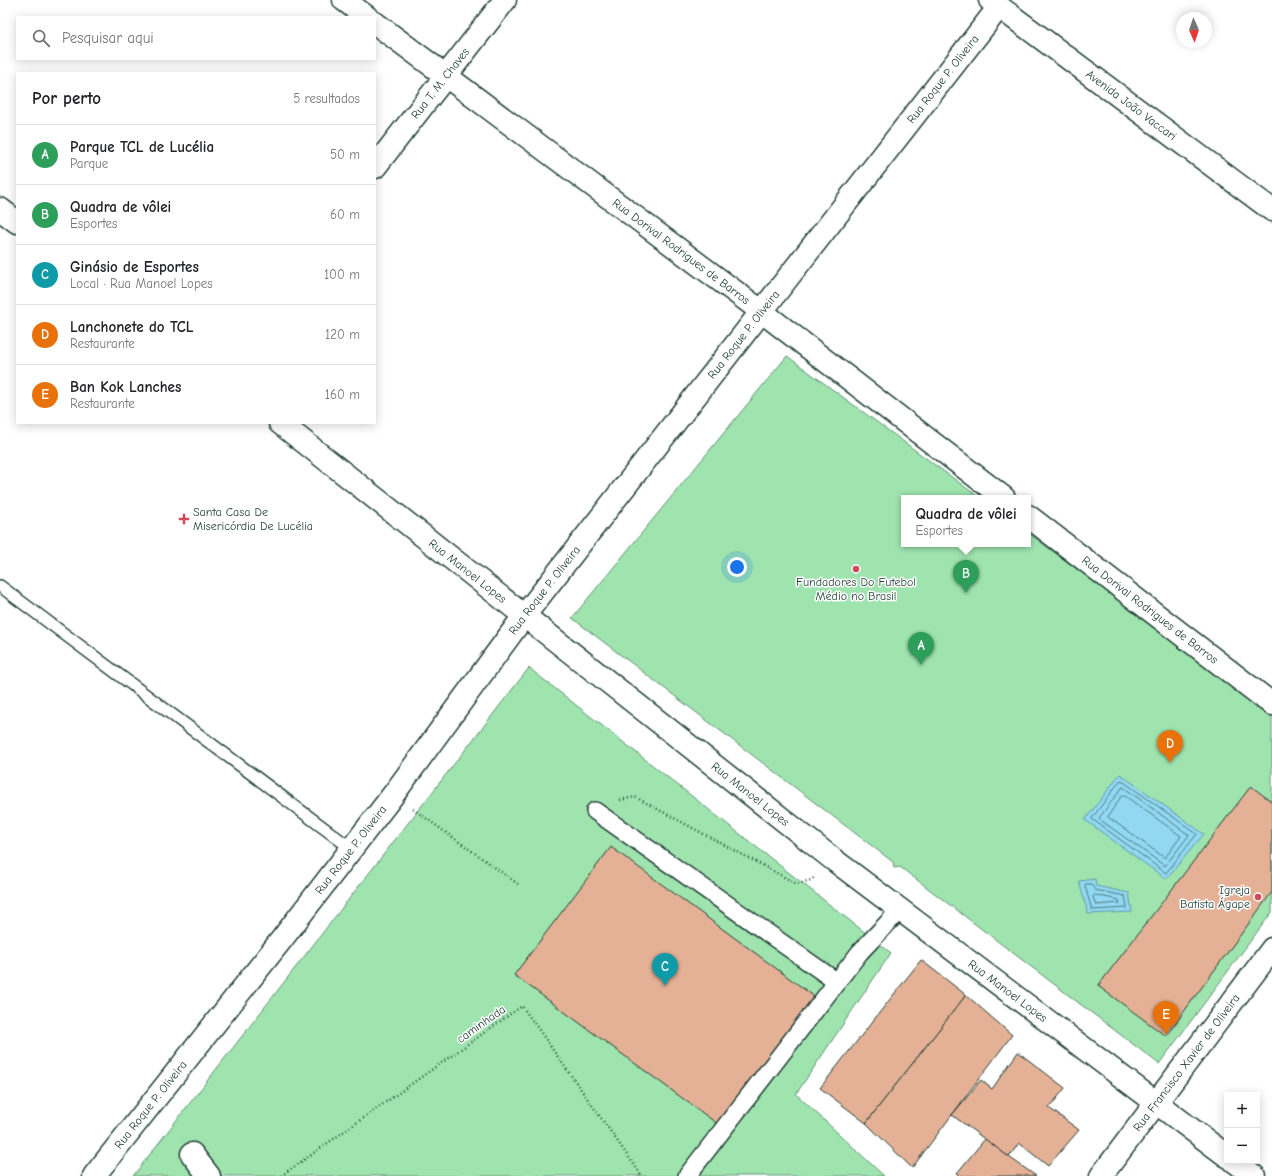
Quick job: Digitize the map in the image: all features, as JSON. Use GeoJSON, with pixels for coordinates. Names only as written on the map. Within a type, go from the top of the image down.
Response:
{"type":"FeatureCollection","features":[{"type":"Feature","properties":{"kind":"street"},"geometry":{"type":"LineString","coordinates":[[344,0],[366,16]]}},
{"type":"Feature","properties":{"kind":"street","name":"Rua T. M. Chaves"},"geometry":{"type":"LineString","coordinates":[[376,166],[505,0]]}},
{"type":"Feature","properties":{"kind":"street","name":"Avenida João Vaccari"},"geometry":{"type":"LineString","coordinates":[[994,3],[1272,210]]}},
{"type":"Feature","properties":{"kind":"street","name":"Rua Roque P. Oliveira"},"geometry":{"type":"LineString","coordinates":[[94,1176],[352,849],[524,616],[761,311],[994,3]]}},
{"type":"Feature","properties":{"kind":"street","name":"Rua Dorival Rodrigues de Barros"},"geometry":{"type":"LineString","coordinates":[[376,24],[761,311],[1000,495]]}},
{"type":"Feature","properties":{"kind":"street"},"geometry":{"type":"LineString","coordinates":[[0,209],[16,221]]}},
{"type":"Feature","properties":{"kind":"street","name":"Rua Manoel Lopes"},"geometry":{"type":"LineString","coordinates":[[281,424],[834,860],[1224,1154]]}},
{"type":"Feature","properties":{"kind":"street","name":"Rua Dorival Rodrigues de Barros"},"geometry":{"type":"LineString","coordinates":[[1031,518],[1272,704]]}},
{"type":"Feature","properties":{"kind":"street"},"geometry":{"type":"LineString","coordinates":[[595,811],[837,982]]}},
{"type":"Feature","properties":{"kind":"street"},"geometry":{"type":"LineString","coordinates":[[687,1176],[860,952],[900,910]]}},
{"type":"Feature","properties":{"kind":"street","name":"Rua Francisco Xavier de Oliveira"},"geometry":{"type":"LineString","coordinates":[[1101,1176],[1272,949]]}},
{"type":"Feature","properties":{"kind":"street"},"geometry":{"type":"LineString","coordinates":[[192,1154],[209,1176]]}},
{"type":"Feature","properties":{"kind":"street"},"geometry":{"type":"LineString","coordinates":[[1238,1164],[1254,1176]]}},
{"type":"Feature","properties":{"kind":"lane"},"geometry":{"type":"LineString","coordinates":[[0,586],[352,849]]}},
{"type":"Feature","properties":{"kind":"path"},"geometry":{"type":"LineString","coordinates":[[393,795],[518,884]]}},
{"type":"Feature","properties":{"kind":"path"},"geometry":{"type":"LineString","coordinates":[[595,811],[606,808],[618,800],[635,797],[796,884],[811,880],[834,860]]}},
{"type":"Feature","properties":{"kind":"path","name":"caminhada"},"geometry":{"type":"LineString","coordinates":[[281,1176],[522,1006],[642,1176]]}},
{"type":"Feature","properties":{"kind":"green space"},"geometry":{"type":"Polygon","coordinates":[[[787,356],[976,495],[901,495],[901,547],[1031,547],[1031,535],[1272,713],[1272,912],[1159,1064],[900,867],[894,868],[893,862],[572,618],[787,356]]]}},
{"type":"Feature","properties":{"kind":"green space"},"geometry":{"type":"Polygon","coordinates":[[[529,668],[891,953],[796,1094],[884,1176],[133,1176],[529,668]]]}},
{"type":"Feature","properties":{"kind":"water"},"geometry":{"type":"Polygon","coordinates":[[[1120,774],[1204,834],[1166,879],[1085,820],[1120,774]]]}},
{"type":"Feature","properties":{"kind":"water"},"geometry":{"type":"Polygon","coordinates":[[[1095,879],[1096,886],[1129,893],[1132,912],[1088,914],[1079,881],[1095,879]]]}},
{"type":"Feature","properties":{"kind":"building","name":"Igreja Batista Ágape"},"geometry":{"type":"Polygon","coordinates":[[[1251,786],[1272,802],[1272,892],[1166,1036],[1098,986],[1251,786]]]}},
{"type":"Feature","properties":{"kind":"building"},"geometry":{"type":"Polygon","coordinates":[[[611,847],[815,997],[719,1125],[514,975],[611,847]]]}},
{"type":"Feature","properties":{"kind":"building"},"geometry":{"type":"Polygon","coordinates":[[[921,960],[966,995],[866,1123],[820,1088],[921,960]]]}},
{"type":"Feature","properties":{"kind":"building"},"geometry":{"type":"Polygon","coordinates":[[[966,995],[1012,1035],[912,1168],[866,1123],[966,995]]]}},
{"type":"Feature","properties":{"kind":"building"},"geometry":{"type":"Polygon","coordinates":[[[1018,1052],[1065,1088],[1049,1108],[1079,1130],[1048,1166],[1019,1143],[1009,1157],[952,1115],[981,1080],[992,1089],[1018,1052]]]}},
{"type":"Feature","properties":{"kind":"building"},"geometry":{"type":"Polygon","coordinates":[[[985,1139],[1036,1176],[961,1176],[957,1173],[985,1139]]]}},
{"type":"Feature","properties":{"kind":"place","name":"Santa Casa De Misericórdia De Lucélia"},"geometry":{"type":"Point","coordinates":[184,519]}},
{"type":"Feature","properties":{"kind":"place","name":"Fundadores Do Futebol Médio no Brasil"},"geometry":{"type":"Point","coordinates":[856,569]}},
{"type":"Feature","properties":{"kind":"place","name":"Quadra de vôlei"},"geometry":{"type":"Point","coordinates":[966,593]}},
{"type":"Feature","properties":{"kind":"place","name":"Parque TCL de Lucélia"},"geometry":{"type":"Point","coordinates":[921,665]}},
{"type":"Feature","properties":{"kind":"place","name":"Lanchonete do TCL"},"geometry":{"type":"Point","coordinates":[1170,763]}},
{"type":"Feature","properties":{"kind":"place","name":"Igreja Batista Ágape"},"geometry":{"type":"Point","coordinates":[1258,897]}},
{"type":"Feature","properties":{"kind":"place","name":"Ginásio de Esportes"},"geometry":{"type":"Point","coordinates":[665,986]}},
{"type":"Feature","properties":{"kind":"place","name":"Ban Kok Lanches"},"geometry":{"type":"Point","coordinates":[1166,1034]}}]}
